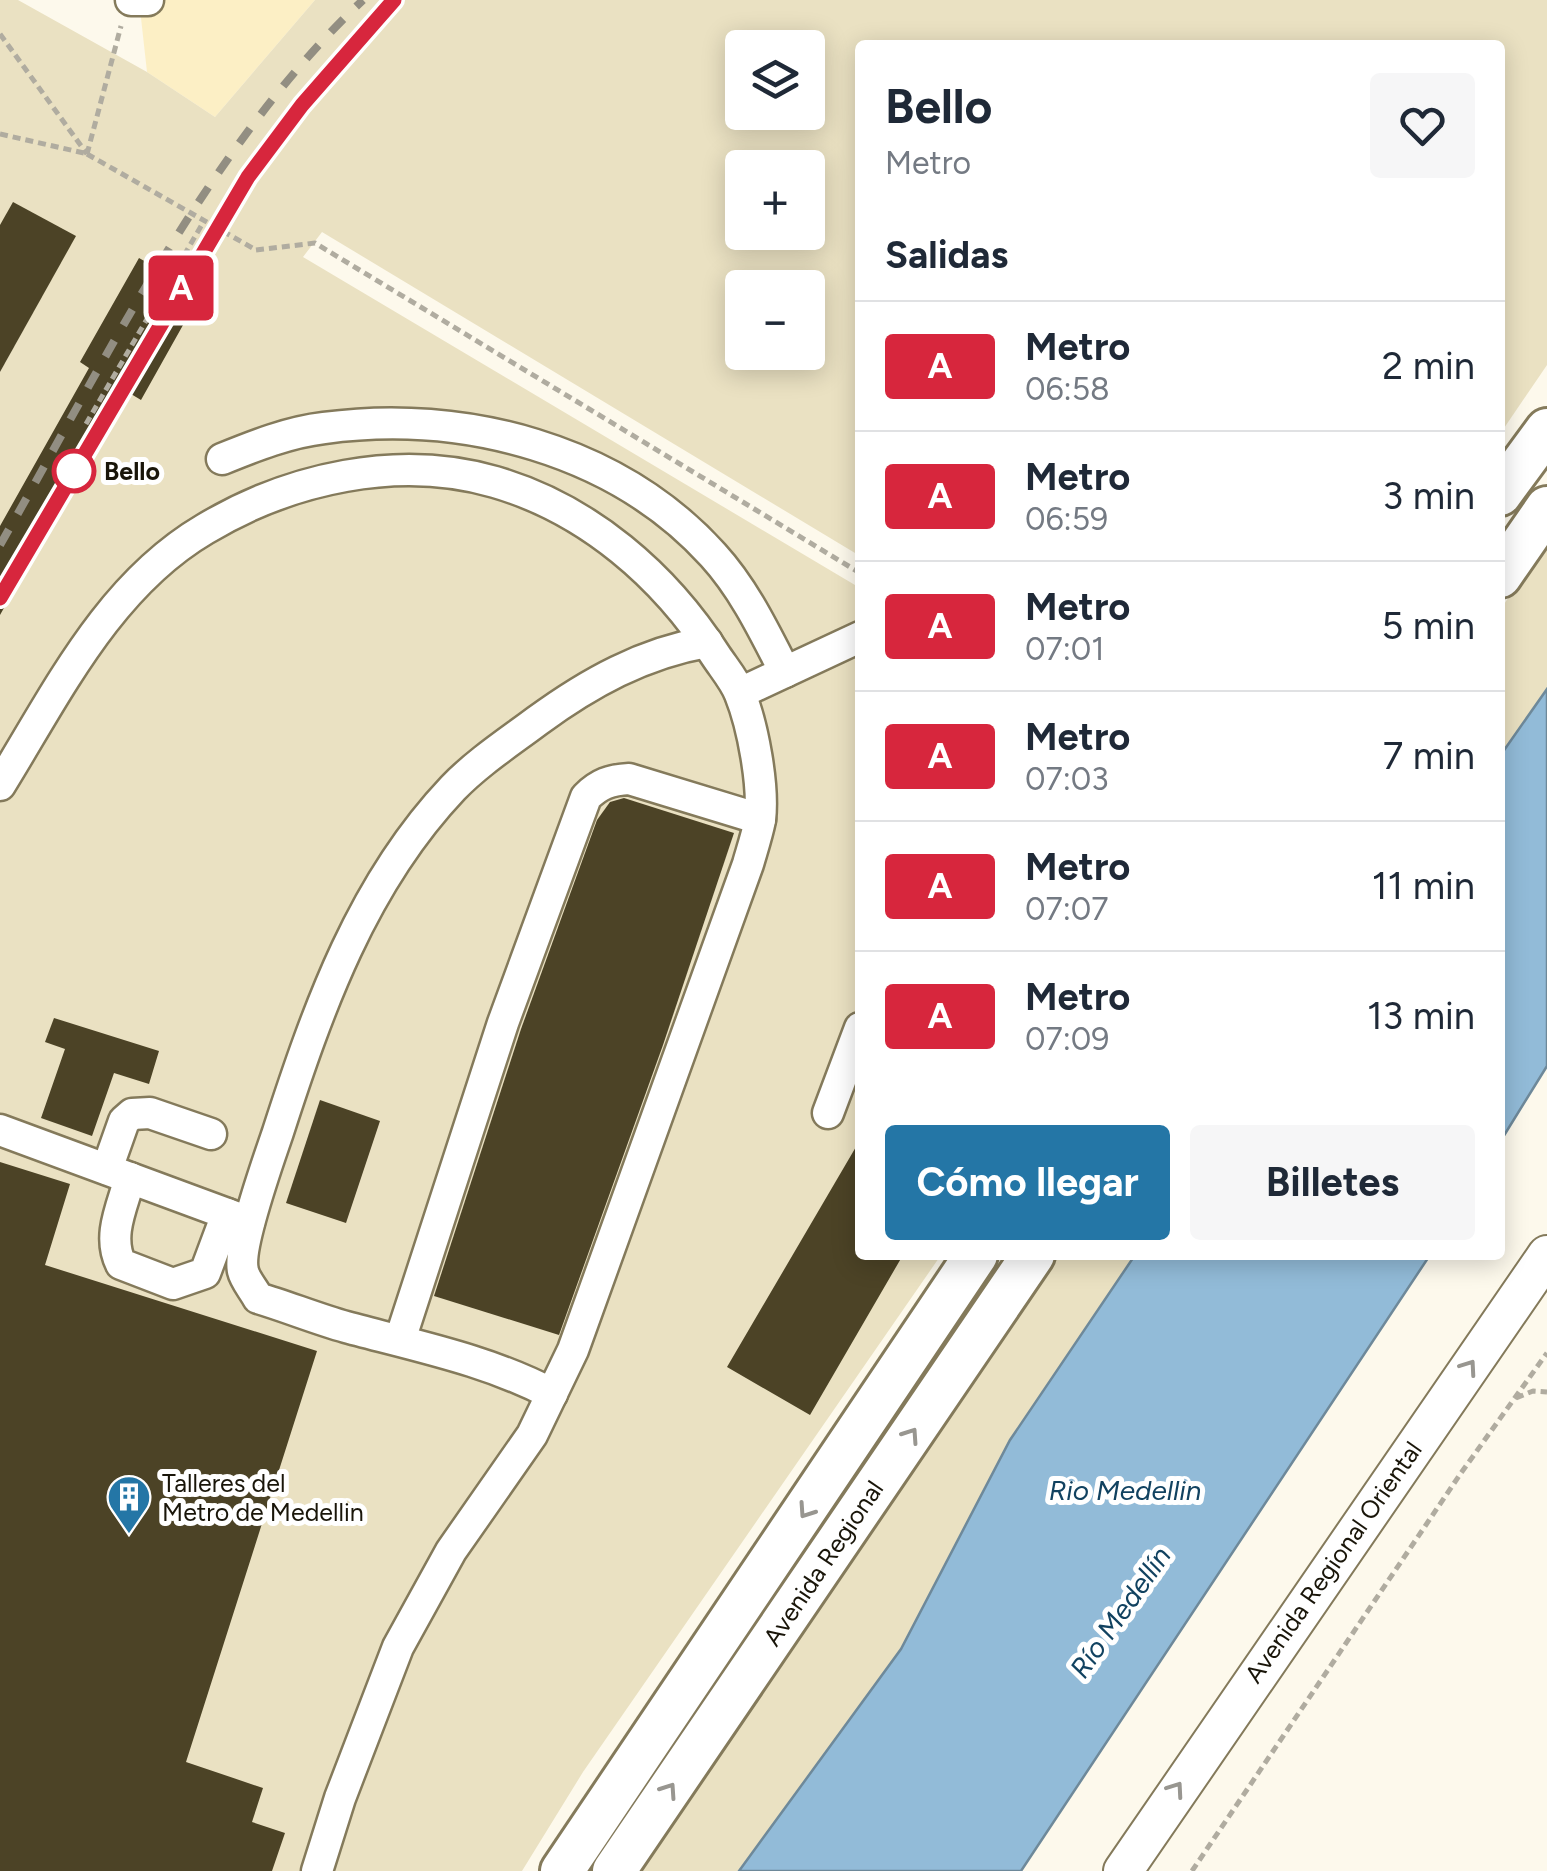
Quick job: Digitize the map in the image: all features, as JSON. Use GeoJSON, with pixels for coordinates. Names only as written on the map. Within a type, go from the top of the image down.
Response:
{"type":"FeatureCollection","features":[{"type":"Feature","properties":{"kind":"highway"},"geometry":{"type":"LineString","coordinates":[[1505,487],[1547,430]]}},
{"type":"Feature","properties":{"kind":"highway"},"geometry":{"type":"LineString","coordinates":[[1505,569],[1547,508]]}},
{"type":"Feature","properties":{"kind":"highway","name":"Avenida Regional"},"geometry":{"type":"LineString","coordinates":[[562,1871],[973,1260]]}},
{"type":"Feature","properties":{"kind":"highway","name":"Avenida Regional"},"geometry":{"type":"LineString","coordinates":[[614,1871],[1030,1260]]}},
{"type":"Feature","properties":{"kind":"main road","name":"Avenida Regional Oriental"},"geometry":{"type":"LineString","coordinates":[[1123,1871],[1547,1256]]}},
{"type":"Feature","properties":{"kind":"lane"},"geometry":{"type":"LineString","coordinates":[[126,9],[148,0]]}},
{"type":"Feature","properties":{"kind":"lane"},"geometry":{"type":"LineString","coordinates":[[222,458],[320,428],[381,422],[452,426],[511,436],[559,454],[627,486],[670,516],[713,555],[748,600],[784,672]]}},
{"type":"Feature","properties":{"kind":"lane"},"geometry":{"type":"LineString","coordinates":[[0,786],[116,603],[162,561],[202,530],[257,501],[317,481],[374,471],[438,473],[495,482],[539,500],[603,536],[652,573],[691,616],[740,693],[758,770],[760,819],[748,864],[573,1350],[532,1435],[452,1551],[398,1648],[340,1798],[317,1871]]}},
{"type":"Feature","properties":{"kind":"lane"},"geometry":{"type":"LineString","coordinates":[[740,693],[855,639]]}},
{"type":"Feature","properties":{"kind":"lane"},"geometry":{"type":"LineString","coordinates":[[211,1134],[150,1113],[132,1114],[124,1122],[113,1238],[121,1264],[173,1284],[205,1273],[238,1218],[314,1018],[365,910],[402,852],[454,787],[564,701],[623,667],[669,648],[707,642]]}},
{"type":"Feature","properties":{"kind":"lane"},"geometry":{"type":"LineString","coordinates":[[400,1340],[503,1023],[586,797],[597,786],[629,778],[760,819]]}},
{"type":"Feature","properties":{"kind":"lane"},"geometry":{"type":"LineString","coordinates":[[828,1113],[855,1041]]}},
{"type":"Feature","properties":{"kind":"lane"},"geometry":{"type":"LineString","coordinates":[[0,1130],[238,1218]]}},
{"type":"Feature","properties":{"kind":"lane"},"geometry":{"type":"LineString","coordinates":[[238,1218],[242,1270],[258,1298],[511,1375],[552,1394]]}},
{"type":"Feature","properties":{"kind":"path"},"geometry":{"type":"LineString","coordinates":[[87,154],[126,9]]}},
{"type":"Feature","properties":{"kind":"path"},"geometry":{"type":"LineString","coordinates":[[0,34],[87,154]]}},
{"type":"Feature","properties":{"kind":"path"},"geometry":{"type":"LineString","coordinates":[[0,134],[87,154],[256,250],[315,244],[855,571]]}},
{"type":"Feature","properties":{"kind":"path"},"geometry":{"type":"LineString","coordinates":[[86,424],[204,221]]}},
{"type":"Feature","properties":{"kind":"path"},"geometry":{"type":"LineString","coordinates":[[1192,1871],[1547,1353]]}},
{"type":"Feature","properties":{"kind":"path"},"geometry":{"type":"LineString","coordinates":[[1514,1400],[1533,1391],[1547,1392]]}},
{"type":"Feature","properties":{"kind":"shaded area"},"geometry":{"type":"Polygon","coordinates":[[[0,0],[18,0],[147,72],[215,117],[315,0],[1547,0],[1547,365],[1505,427],[1505,40],[855,40],[855,553],[322,232],[303,257],[855,585],[855,1260],[938,1260],[583,1772],[522,1871],[0,1871],[0,372],[75,236],[0,225],[0,0]]]}},
{"type":"Feature","properties":{"kind":"shaded area"},"geometry":{"type":"Polygon","coordinates":[[[139,0],[315,0],[215,117],[147,72],[139,0]]]}},
{"type":"Feature","properties":{"kind":"shaded area"},"geometry":{"type":"Polygon","coordinates":[[[1547,541],[1547,689],[1505,749],[1505,603],[1547,541]]]}},
{"type":"Feature","properties":{"kind":"shaded area"},"geometry":{"type":"Polygon","coordinates":[[[1053,1260],[1132,1260],[1010,1440],[901,1649],[739,1871],[634,1871],[1053,1260]]]}},
{"type":"Feature","properties":{"kind":"water"},"geometry":{"type":"Polygon","coordinates":[[[1547,689],[1547,1066],[1505,1134],[1505,749],[1547,689]]]}},
{"type":"Feature","properties":{"kind":"water","name":"Rio Medellin"},"geometry":{"type":"Polygon","coordinates":[[[1132,1260],[1427,1260],[1021,1871],[739,1871],[901,1649],[1010,1440],[1132,1260]]]}},
{"type":"Feature","properties":{"kind":"building"},"geometry":{"type":"Polygon","coordinates":[[[13,202],[76,236],[0,372],[0,225],[13,202]]]}},
{"type":"Feature","properties":{"kind":"building","name":"Bello"},"geometry":{"type":"Polygon","coordinates":[[[139,258],[201,293],[141,400],[126,391],[0,615],[0,526],[89,368],[80,362],[139,258]]]}},
{"type":"Feature","properties":{"kind":"building"},"geometry":{"type":"Polygon","coordinates":[[[624,798],[734,833],[559,1335],[434,1296],[521,1029],[597,820],[610,802],[624,798]]]}},
{"type":"Feature","properties":{"kind":"building"},"geometry":{"type":"Polygon","coordinates":[[[54,1018],[159,1051],[149,1084],[114,1073],[92,1136],[41,1118],[65,1049],[45,1042],[54,1018]]]}},
{"type":"Feature","properties":{"kind":"building"},"geometry":{"type":"Polygon","coordinates":[[[320,1100],[380,1121],[346,1223],[286,1203],[320,1100]]]}},
{"type":"Feature","properties":{"kind":"building"},"geometry":{"type":"Polygon","coordinates":[[[855,1149],[855,1260],[900,1260],[810,1415],[727,1367],[855,1149]]]}},
{"type":"Feature","properties":{"kind":"building","name":"Talleres del Metro de Medellin"},"geometry":{"type":"Polygon","coordinates":[[[0,1162],[70,1184],[45,1265],[317,1351],[186,1762],[263,1788],[252,1822],[285,1833],[272,1871],[0,1871],[0,1162]]]}},
{"type":"Feature","properties":{"kind":"railway"},"geometry":{"type":"LineString","coordinates":[[0,545],[120,331],[208,188],[307,58],[363,0]]}},
{"type":"Feature","properties":{"kind":"railway"},"geometry":{"type":"LineString","coordinates":[[0,598],[248,177],[302,105],[394,0]]}},
{"type":"Feature","properties":{"kind":"metro line","name":"A"},"geometry":{"type":"LineString","coordinates":[[0,598],[248,177],[302,105],[394,0]]}},
{"type":"Feature","properties":{"kind":"place","name":"Bello"},"geometry":{"type":"Point","coordinates":[74,471]}},
{"type":"Feature","properties":{"kind":"place","name":"Talleres del Metro de Medellin"},"geometry":{"type":"Point","coordinates":[129,1535]}},
{"type":"Feature","properties":{"kind":"water label","name":"Río Medellín"},"geometry":{"type":"Point","coordinates":[1120,1612]}}]}
